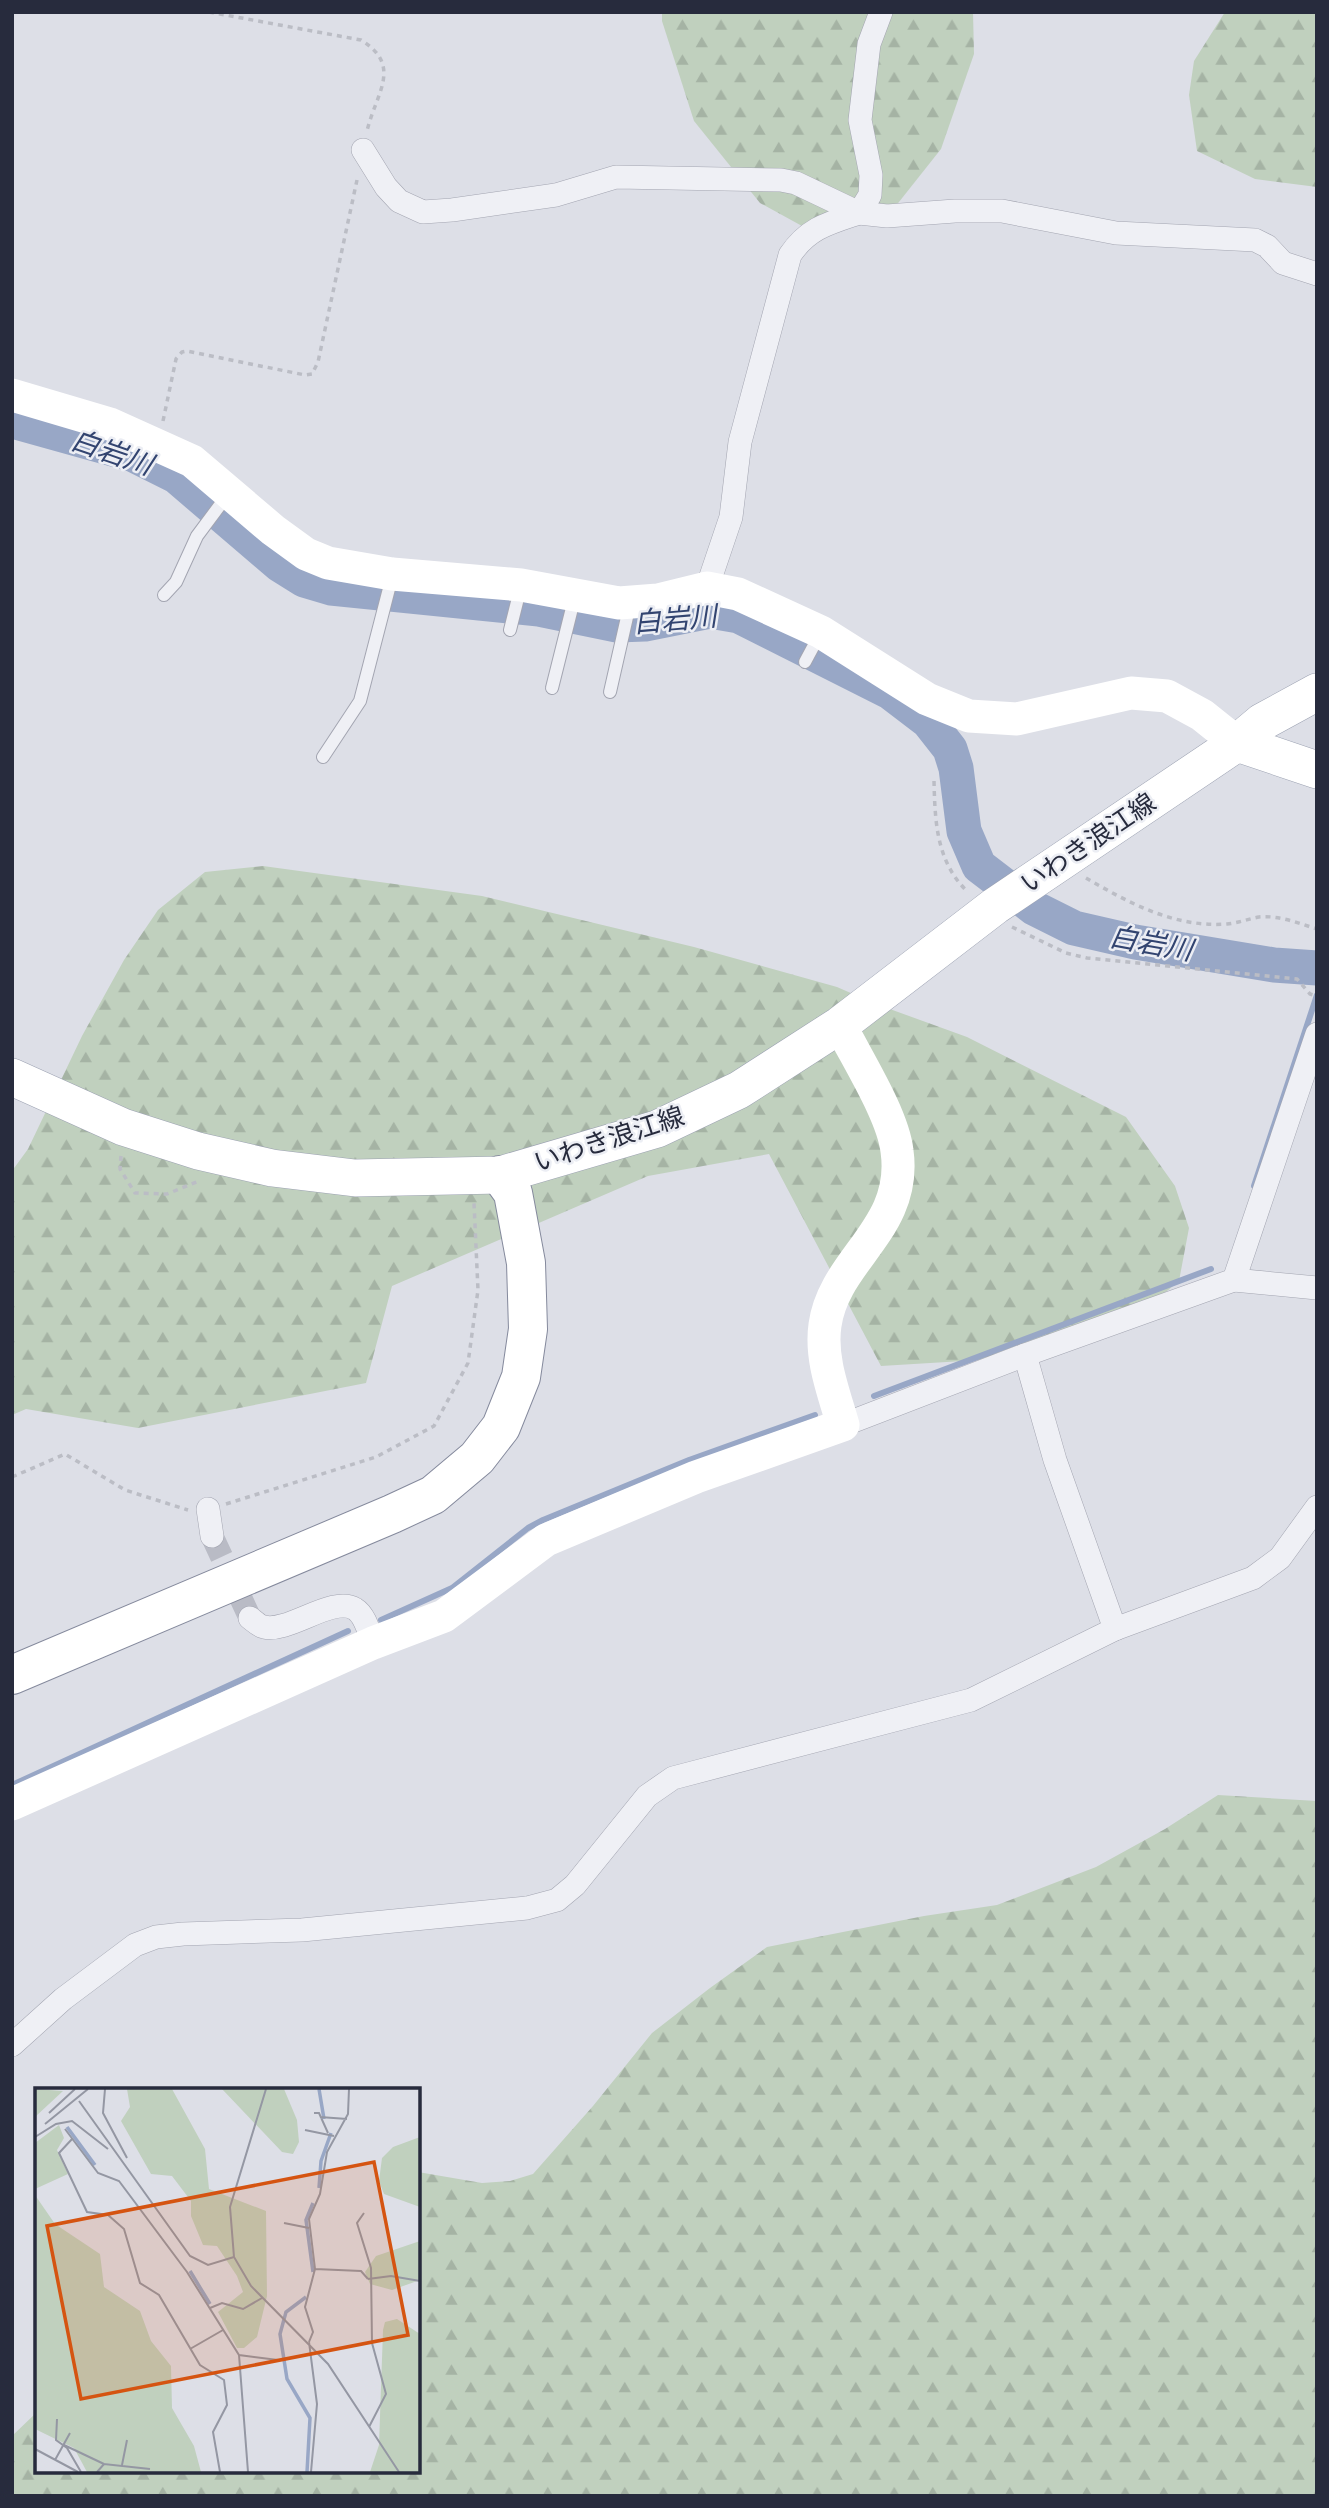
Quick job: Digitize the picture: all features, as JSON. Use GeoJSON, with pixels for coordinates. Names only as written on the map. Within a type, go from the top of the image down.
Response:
{"type":"FeatureCollection","features":[{"type":"Feature","properties":{"kind":"highway"},"geometry":{"type":"LineString","coordinates":[[12,1646],[317,1522],[384,1499],[419,1480],[462,1445],[492,1398],[502,1359],[504,1318],[491,1198],[500,1175]]}},
{"type":"Feature","properties":{"kind":"highway"},"geometry":{"type":"LineString","coordinates":[[12,1675],[433,1495],[477,1458],[501,1427],[521,1377],[528,1329],[526,1264],[513,1193],[500,1175]]}},
{"type":"Feature","properties":{"kind":"main road","name":"いわき浪江線"},"geometry":{"type":"LineString","coordinates":[[12,1077],[122,1127],[198,1151],[272,1168],[355,1178],[500,1175],[657,1129],[739,1090],[840,1025],[992,909],[1237,743],[1262,722],[1317,692]]}},
{"type":"Feature","properties":{"kind":"main road"},"geometry":{"type":"LineString","coordinates":[[1237,743],[1317,770]]}},
{"type":"Feature","properties":{"kind":"street"},"geometry":{"type":"LineString","coordinates":[[707,588],[731,517],[740,442],[790,255],[802,238],[827,223],[859,213],[870,195],[871,174],[860,120],[869,44],[881,12]]}},
{"type":"Feature","properties":{"kind":"street"},"geometry":{"type":"LineString","coordinates":[[363,150],[386,187],[399,201],[423,212],[556,195],[616,177],[781,180],[796,183],[859,213],[887,215],[1002,211],[1116,233],[1255,240],[1267,246],[1283,263],[1317,274]]}},
{"type":"Feature","properties":{"kind":"street"},"geometry":{"type":"LineString","coordinates":[[12,395],[110,424],[192,461],[223,501],[273,530],[306,554],[390,586],[518,598],[572,607],[619,603],[628,615],[658,600],[707,588],[738,594],[928,699],[969,716],[1017,719],[1131,693],[1167,696],[1202,715],[1237,743]]}},
{"type":"Feature","properties":{"kind":"street"},"geometry":{"type":"LineString","coordinates":[[840,1025],[894,1132],[898,1154],[898,1178],[884,1222],[839,1286],[829,1307],[825,1325],[824,1354],[843,1425]]}},
{"type":"Feature","properties":{"kind":"street"},"geometry":{"type":"LineString","coordinates":[[1234,1280],[1317,1034]]}},
{"type":"Feature","properties":{"kind":"street"},"geometry":{"type":"LineString","coordinates":[[12,1804],[373,1643],[450,1612],[546,1539],[695,1477],[1234,1280],[1317,1288]]}},
{"type":"Feature","properties":{"kind":"street"},"geometry":{"type":"LineString","coordinates":[[1024,1355],[1055,1460],[1115,1629]]}},
{"type":"Feature","properties":{"kind":"street"},"geometry":{"type":"LineString","coordinates":[[12,2045],[63,1999],[135,1945],[156,1937],[315,1928],[527,1908],[557,1900],[575,1885],[647,1796],[673,1778],[971,1700],[1115,1629],[1253,1578],[1280,1558],[1317,1507]]}},
{"type":"Feature","properties":{"kind":"street"},"geometry":{"type":"LineString","coordinates":[[208,1509],[212,1536]]}},
{"type":"Feature","properties":{"kind":"street"},"geometry":{"type":"LineString","coordinates":[[250,1618],[261,1627],[274,1628],[341,1605],[354,1608],[363,1618],[373,1643]]}},
{"type":"Feature","properties":{"kind":"lane"},"geometry":{"type":"LineString","coordinates":[[164,595],[176,582],[197,536],[223,501]]}},
{"type":"Feature","properties":{"kind":"lane"},"geometry":{"type":"LineString","coordinates":[[323,757],[360,701],[390,586]]}},
{"type":"Feature","properties":{"kind":"lane"},"geometry":{"type":"LineString","coordinates":[[510,630],[518,598]]}},
{"type":"Feature","properties":{"kind":"lane"},"geometry":{"type":"LineString","coordinates":[[552,688],[572,607]]}},
{"type":"Feature","properties":{"kind":"lane"},"geometry":{"type":"LineString","coordinates":[[610,692],[628,615]]}},
{"type":"Feature","properties":{"kind":"lane"},"geometry":{"type":"LineString","coordinates":[[805,662],[818,637]]}},
{"type":"Feature","properties":{"kind":"path"},"geometry":{"type":"LineString","coordinates":[[158,444],[176,359],[182,352],[305,375],[312,374],[318,362],[363,150],[386,70],[382,58],[374,48],[360,40],[209,12]]}},
{"type":"Feature","properties":{"kind":"path"},"geometry":{"type":"LineString","coordinates":[[934,780],[936,828],[945,860],[962,887],[1013,927],[1066,953],[1100,959],[1297,979],[1310,994],[1317,996]]}},
{"type":"Feature","properties":{"kind":"path"},"geometry":{"type":"LineString","coordinates":[[1057,864],[1133,905],[1177,919],[1226,924],[1261,917],[1284,919],[1317,929]]}},
{"type":"Feature","properties":{"kind":"path"},"geometry":{"type":"LineString","coordinates":[[122,1127],[120,1169],[135,1193],[167,1194],[201,1180]]}},
{"type":"Feature","properties":{"kind":"path"},"geometry":{"type":"LineString","coordinates":[[12,1477],[65,1454],[125,1490],[183,1510],[208,1509],[376,1457],[434,1426],[468,1363],[470,1351],[478,1290],[474,1203],[466,1198]]}},
{"type":"Feature","properties":{"kind":"green space"},"geometry":{"type":"Polygon","coordinates":[[[662,12],[973,12],[974,54],[941,149],[895,207],[802,226],[760,203],[694,121],[662,21],[662,12]]]}},
{"type":"Feature","properties":{"kind":"green space"},"geometry":{"type":"Polygon","coordinates":[[[1225,12],[1317,12],[1317,187],[1255,179],[1197,151],[1189,95],[1194,61],[1225,12]]]}},
{"type":"Feature","properties":{"kind":"green space"},"geometry":{"type":"Polygon","coordinates":[[[263,866],[482,896],[694,947],[837,987],[967,1037],[1126,1117],[1175,1186],[1189,1228],[1179,1281],[1131,1321],[996,1359],[881,1366],[769,1154],[648,1176],[392,1286],[366,1383],[138,1428],[26,1409],[12,1415],[12,1171],[28,1149],[82,1036],[124,960],[158,910],[205,872],[263,866]]]}},
{"type":"Feature","properties":{"kind":"green space"},"geometry":{"type":"Polygon","coordinates":[[[1218,1795],[1317,1801],[1317,2496],[12,2496],[12,2436],[35,2414],[35,2473],[420,2473],[420,2172],[482,2183],[510,2181],[533,2174],[652,2033],[767,1947],[924,1916],[997,1905],[1096,1867],[1165,1829],[1218,1795]]]}},
{"type":"Feature","properties":{"kind":"waterway","name":"白岩川"},"geometry":{"type":"LineString","coordinates":[[12,421],[134,455],[176,476],[280,565],[304,580],[331,588],[539,609],[617,625],[645,624],[710,611],[739,616],[890,692],[928,721],[950,749],[956,768],[964,831],[979,866],[1034,908],[1074,928],[1135,942],[1274,965],[1317,968]]}},
{"type":"Feature","properties":{"kind":"waterway"},"geometry":{"type":"LineString","coordinates":[[1254,1186],[1317,995]]}},
{"type":"Feature","properties":{"kind":"waterway"},"geometry":{"type":"LineString","coordinates":[[874,1396],[1211,1269]]}},
{"type":"Feature","properties":{"kind":"waterway"},"geometry":{"type":"LineString","coordinates":[[381,1620],[452,1588],[528,1528],[543,1520],[689,1460],[815,1415]]}},
{"type":"Feature","properties":{"kind":"waterway"},"geometry":{"type":"LineString","coordinates":[[12,1785],[348,1631]]}},
{"type":"Feature","properties":{"kind":"tunnel"},"geometry":{"type":"LineString","coordinates":[[212,1536],[250,1618]]}}]}
